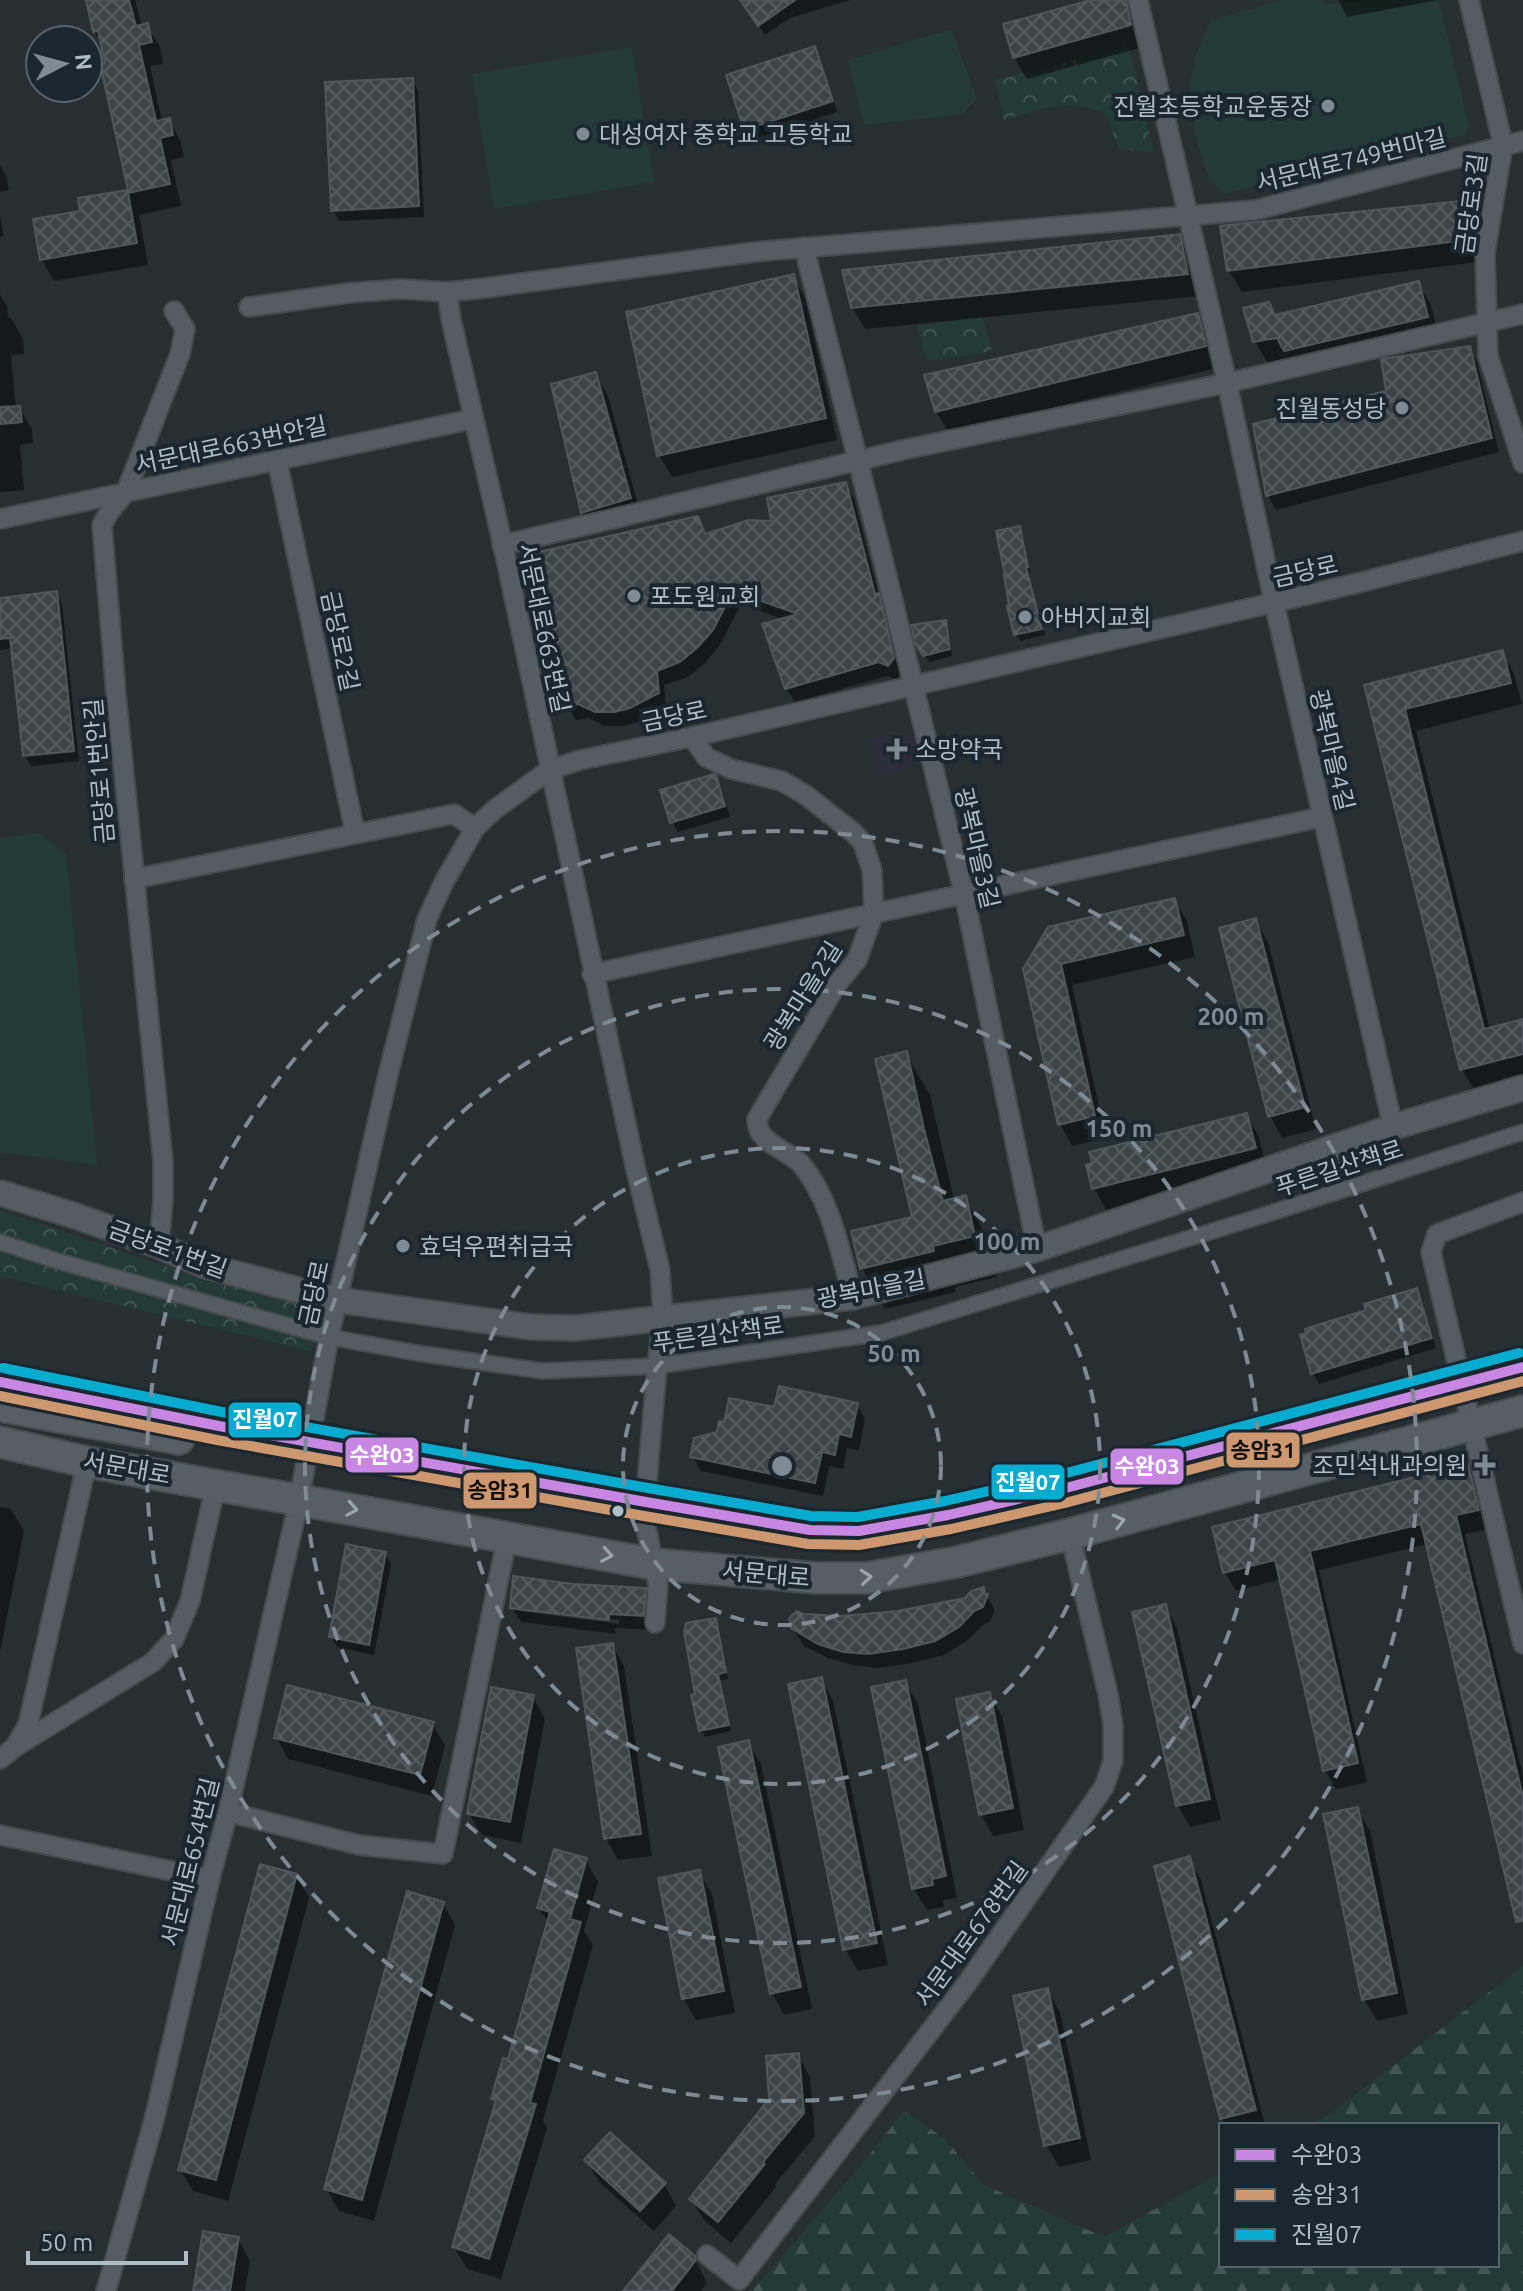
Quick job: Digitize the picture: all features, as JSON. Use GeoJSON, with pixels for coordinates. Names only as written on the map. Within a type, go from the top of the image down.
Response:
{"type":"FeatureCollection","features":[{"type":"Feature","properties":{"kind":"main road","name":"서문대로"},"geometry":{"type":"LineString","coordinates":[[0,1382],[171,1417],[646,1502],[810,1530],[859,1531],[1062,1489],[1523,1367]]}},
{"type":"Feature","properties":{"kind":"main road"},"geometry":{"type":"LineString","coordinates":[[0,1406],[207,1441],[211,1432],[207,1429],[171,1417]]}},
{"type":"Feature","properties":{"kind":"main road","name":"서문대로"},"geometry":{"type":"LineString","coordinates":[[0,1442],[87,1462],[654,1564],[817,1578],[867,1578],[957,1562],[1070,1534],[1523,1411]]}},
{"type":"Feature","properties":{"kind":"street","name":"광복마을4길"},"geometry":{"type":"LineString","coordinates":[[1138,0],[1190,217],[1393,1127]]}},
{"type":"Feature","properties":{"kind":"street","name":"금당로3길"},"geometry":{"type":"LineString","coordinates":[[1469,0],[1503,145],[1485,253],[1488,356],[1523,463]]}},
{"type":"Feature","properties":{"kind":"street","name":"서문대로749번마길"},"geometry":{"type":"LineString","coordinates":[[249,307],[400,289],[447,292],[747,252],[1256,210],[1523,141]]}},
{"type":"Feature","properties":{"kind":"street","name":"광복마을3길"},"geometry":{"type":"LineString","coordinates":[[804,247],[964,894],[1037,1249]]}},
{"type":"Feature","properties":{"kind":"street","name":"서문대로663번길"},"geometry":{"type":"LineString","coordinates":[[447,292],[592,974],[660,1270],[663,1318],[644,1518],[658,1584],[655,1623]]}},
{"type":"Feature","properties":{"kind":"street","name":"금당로1번안길"},"geometry":{"type":"LineString","coordinates":[[159,1246],[163,1161],[102,525],[126,492],[184,343],[185,329],[174,311]]}},
{"type":"Feature","properties":{"kind":"street"},"geometry":{"type":"LineString","coordinates":[[502,545],[857,461],[1227,383],[1523,314]]}},
{"type":"Feature","properties":{"kind":"street","name":"서문대로663번안길"},"geometry":{"type":"LineString","coordinates":[[0,519],[473,419]]}},
{"type":"Feature","properties":{"kind":"street","name":"금당로2길"},"geometry":{"type":"LineString","coordinates":[[277,460],[355,833]]}},
{"type":"Feature","properties":{"kind":"street","name":"금당로"},"geometry":{"type":"LineString","coordinates":[[310,1442],[329,1337],[383,1094],[427,919],[475,828],[494,810],[549,770],[580,760],[914,686],[1523,541]]}},
{"type":"Feature","properties":{"kind":"street","name":"광복마을2길"},"geometry":{"type":"LineString","coordinates":[[692,737],[706,757],[731,769],[782,781],[807,796],[863,843],[872,870],[874,913],[857,960],[837,984],[757,1119],[757,1127],[765,1140],[790,1154],[811,1178],[833,1226],[853,1297]]}},
{"type":"Feature","properties":{"kind":"street"},"geometry":{"type":"LineString","coordinates":[[134,879],[454,814],[475,828]]}},
{"type":"Feature","properties":{"kind":"street"},"geometry":{"type":"LineString","coordinates":[[592,974],[1322,817]]}},
{"type":"Feature","properties":{"kind":"street","name":"광복마을길"},"geometry":{"type":"LineString","coordinates":[[337,1300],[547,1329],[853,1297],[1037,1249],[1393,1127],[1523,1088]]}},
{"type":"Feature","properties":{"kind":"street","name":"푸른길산책로"},"geometry":{"type":"LineString","coordinates":[[0,1242],[329,1337],[543,1371],[657,1366],[881,1333],[1523,1132]]}},
{"type":"Feature","properties":{"kind":"street","name":"금당로1번길"},"geometry":{"type":"LineString","coordinates":[[0,1193],[73,1215],[206,1266],[337,1300]]}},
{"type":"Feature","properties":{"kind":"street"},"geometry":{"type":"LineString","coordinates":[[1523,1202],[1437,1234],[1431,1252],[1523,1644]]}},
{"type":"Feature","properties":{"kind":"street","name":"서문대로654번길"},"geometry":{"type":"LineString","coordinates":[[106,2291],[154,2120],[228,1812],[310,1442]]}},
{"type":"Feature","properties":{"kind":"street"},"geometry":{"type":"LineString","coordinates":[[8,1753],[28,1725],[87,1462]]}},
{"type":"Feature","properties":{"kind":"street"},"geometry":{"type":"LineString","coordinates":[[8,1753],[153,1662],[174,1639],[190,1601],[216,1484]]}},
{"type":"Feature","properties":{"kind":"street","name":"서문대로678번길"},"geometry":{"type":"LineString","coordinates":[[707,2255],[739,2280],[968,1982],[1104,1787],[1113,1761],[1113,1725],[1070,1534]]}},
{"type":"Feature","properties":{"kind":"street"},"geometry":{"type":"LineString","coordinates":[[228,1812],[359,1845],[443,1854],[507,1538]]}},
{"type":"Feature","properties":{"kind":"street"},"geometry":{"type":"LineString","coordinates":[[0,1835],[210,1879]]}},
{"type":"Feature","properties":{"kind":"shaded area","name":"소망약국"},"geometry":{"type":"Polygon","coordinates":[[[881,736],[920,736],[925,758],[905,769],[879,774],[869,740],[881,736]]]}},
{"type":"Feature","properties":{"kind":"green space","name":"진월초등학교운동장"},"geometry":{"type":"Polygon","coordinates":[[[1281,0],[1322,0],[1326,4],[1439,0],[1469,128],[1465,135],[1225,194],[1209,179],[1196,139],[1190,84],[1196,55],[1210,21],[1281,0]]]}},
{"type":"Feature","properties":{"kind":"green space"},"geometry":{"type":"Polygon","coordinates":[[[951,29],[977,99],[962,114],[864,125],[848,60],[951,29]]]}},
{"type":"Feature","properties":{"kind":"green space"},"geometry":{"type":"Polygon","coordinates":[[[1129,46],[1154,153],[1118,148],[1107,115],[1081,107],[1043,109],[1004,120],[995,80],[1129,46]]]}},
{"type":"Feature","properties":{"kind":"green space"},"geometry":{"type":"Polygon","coordinates":[[[632,47],[654,182],[494,209],[472,74],[632,47]]]}},
{"type":"Feature","properties":{"kind":"green space"},"geometry":{"type":"Polygon","coordinates":[[[982,316],[992,351],[927,361],[917,326],[982,316]]]}},
{"type":"Feature","properties":{"kind":"green space"},"geometry":{"type":"Polygon","coordinates":[[[39,833],[66,855],[97,1165],[0,1152],[0,838],[39,833]]]}},
{"type":"Feature","properties":{"kind":"green space"},"geometry":{"type":"Polygon","coordinates":[[[0,1210],[219,1284],[320,1307],[312,1352],[0,1276],[0,1210]]]}},
{"type":"Feature","properties":{"kind":"green space"},"geometry":{"type":"Polygon","coordinates":[[[1523,1966],[1523,2291],[752,2291],[904,2111],[945,2139],[984,2185],[1104,2237],[1219,2174],[1219,2267],[1499,2267],[1499,2123],[1313,2123],[1333,2112],[1523,1966]]]}},
{"type":"Feature","properties":{"kind":"building"},"geometry":{"type":"Polygon","coordinates":[[[86,0],[129,0],[136,26],[148,23],[152,42],[139,45],[156,121],[170,118],[173,135],[160,138],[170,184],[128,193],[137,243],[40,260],[33,219],[80,211],[78,198],[128,190],[104,82],[104,24],[91,24],[86,0]]]}},
{"type":"Feature","properties":{"kind":"building"},"geometry":{"type":"Polygon","coordinates":[[[740,0],[795,0],[758,26],[740,0]]]}},
{"type":"Feature","properties":{"kind":"building"},"geometry":{"type":"Polygon","coordinates":[[[1091,0],[1126,0],[1131,25],[1013,58],[1003,24],[1091,0]]]}},
{"type":"Feature","properties":{"kind":"building"},"geometry":{"type":"Polygon","coordinates":[[[815,46],[833,101],[744,130],[726,75],[815,46]]]}},
{"type":"Feature","properties":{"kind":"building"},"geometry":{"type":"Polygon","coordinates":[[[413,78],[419,206],[331,211],[325,82],[413,78]]]}},
{"type":"Feature","properties":{"kind":"building"},"geometry":{"type":"Polygon","coordinates":[[[1460,201],[1466,240],[1227,271],[1220,226],[1460,201]]]}},
{"type":"Feature","properties":{"kind":"building"},"geometry":{"type":"Polygon","coordinates":[[[1180,234],[1188,274],[851,308],[842,270],[1180,234]]]}},
{"type":"Feature","properties":{"kind":"building"},"geometry":{"type":"Polygon","coordinates":[[[794,274],[826,418],[657,456],[626,312],[794,274]]]}},
{"type":"Feature","properties":{"kind":"building"},"geometry":{"type":"Polygon","coordinates":[[[1419,281],[1428,317],[1284,351],[1277,338],[1253,342],[1243,308],[1269,302],[1275,315],[1419,281]]]}},
{"type":"Feature","properties":{"kind":"building"},"geometry":{"type":"Polygon","coordinates":[[[1198,313],[1206,346],[935,412],[924,375],[1198,313]]]}},
{"type":"Feature","properties":{"kind":"building","name":"진월동성당"},"geometry":{"type":"Polygon","coordinates":[[[1470,346],[1492,438],[1266,496],[1253,424],[1386,391],[1381,359],[1470,346]]]}},
{"type":"Feature","properties":{"kind":"building"},"geometry":{"type":"Polygon","coordinates":[[[596,372],[631,498],[581,513],[551,384],[596,372]]]}},
{"type":"Feature","properties":{"kind":"building"},"geometry":{"type":"Polygon","coordinates":[[[20,406],[22,422],[0,424],[0,407],[20,406]]]}},
{"type":"Feature","properties":{"kind":"building","name":"포도원교회"},"geometry":{"type":"Polygon","coordinates":[[[846,482],[875,594],[879,593],[894,658],[888,666],[879,662],[785,689],[762,624],[798,614],[733,591],[713,630],[698,647],[680,662],[657,671],[659,693],[615,712],[595,712],[578,704],[565,706],[530,554],[698,516],[705,534],[749,520],[771,521],[767,498],[846,482]]]}},
{"type":"Feature","properties":{"kind":"building"},"geometry":{"type":"Polygon","coordinates":[[[1020,526],[1026,567],[1042,629],[1014,635],[996,531],[1020,526]]]}},
{"type":"Feature","properties":{"kind":"building"},"geometry":{"type":"Polygon","coordinates":[[[57,591],[74,751],[23,756],[10,638],[0,639],[0,598],[57,591]]]}},
{"type":"Feature","properties":{"kind":"building"},"geometry":{"type":"Polygon","coordinates":[[[946,620],[950,649],[923,656],[915,643],[911,625],[946,620]]]}},
{"type":"Feature","properties":{"kind":"building"},"geometry":{"type":"Polygon","coordinates":[[[1503,650],[1511,683],[1405,709],[1484,1029],[1523,1019],[1523,1054],[1460,1070],[1364,685],[1503,650]]]}},
{"type":"Feature","properties":{"kind":"building"},"geometry":{"type":"Polygon","coordinates":[[[714,774],[725,806],[670,823],[660,790],[714,774]]]}},
{"type":"Feature","properties":{"kind":"building"},"geometry":{"type":"Polygon","coordinates":[[[1175,898],[1184,935],[1061,964],[1095,1116],[1058,1125],[1023,969],[1048,927],[1175,898]]]}},
{"type":"Feature","properties":{"kind":"building"},"geometry":{"type":"Polygon","coordinates":[[[1256,918],[1305,1107],[1268,1117],[1219,928],[1256,918]]]}},
{"type":"Feature","properties":{"kind":"building"},"geometry":{"type":"Polygon","coordinates":[[[907,1051],[943,1201],[966,1195],[975,1236],[933,1246],[934,1251],[860,1269],[851,1231],[912,1217],[875,1059],[907,1051]]]}},
{"type":"Feature","properties":{"kind":"building"},"geometry":{"type":"Polygon","coordinates":[[[1247,1113],[1256,1148],[1092,1189],[1086,1165],[1092,1163],[1089,1152],[1247,1113]]]}},
{"type":"Feature","properties":{"kind":"building"},"geometry":{"type":"Polygon","coordinates":[[[1417,1288],[1432,1338],[1311,1374],[1300,1335],[1306,1333],[1305,1329],[1366,1310],[1364,1304],[1417,1288]]]}},
{"type":"Feature","properties":{"kind":"building"},"geometry":{"type":"Polygon","coordinates":[[[779,1386],[858,1403],[851,1437],[839,1434],[835,1455],[822,1452],[815,1483],[690,1457],[694,1438],[717,1432],[719,1421],[724,1422],[729,1398],[774,1407],[779,1386]]]}},
{"type":"Feature","properties":{"kind":"building"},"geometry":{"type":"Polygon","coordinates":[[[1468,1464],[1479,1510],[1456,1515],[1523,1797],[1523,1921],[1516,1922],[1421,1524],[1310,1551],[1358,1763],[1323,1771],[1275,1560],[1223,1573],[1212,1527],[1468,1464]]]}},
{"type":"Feature","properties":{"kind":"building"},"geometry":{"type":"Polygon","coordinates":[[[346,1544],[386,1552],[369,1645],[329,1637],[346,1544]]]}},
{"type":"Feature","properties":{"kind":"building"},"geometry":{"type":"Polygon","coordinates":[[[513,1576],[573,1584],[646,1588],[644,1616],[609,1614],[609,1620],[510,1608],[513,1576]]]}},
{"type":"Feature","properties":{"kind":"building"},"geometry":{"type":"Polygon","coordinates":[[[984,1587],[985,1594],[988,1594],[983,1607],[974,1611],[959,1627],[935,1641],[903,1649],[868,1654],[843,1652],[818,1644],[791,1628],[789,1618],[797,1611],[842,1616],[898,1611],[965,1598],[971,1591],[984,1587]]]}},
{"type":"Feature","properties":{"kind":"building"},"geometry":{"type":"Polygon","coordinates":[[[1166,1604],[1210,1799],[1176,1806],[1132,1612],[1166,1604]]]}},
{"type":"Feature","properties":{"kind":"building"},"geometry":{"type":"Polygon","coordinates":[[[716,1618],[726,1672],[718,1674],[729,1725],[699,1731],[691,1695],[695,1694],[684,1632],[686,1623],[716,1618]]]}},
{"type":"Feature","properties":{"kind":"building"},"geometry":{"type":"Polygon","coordinates":[[[613,1643],[641,1834],[604,1839],[576,1648],[613,1643]]]}},
{"type":"Feature","properties":{"kind":"building"},"geometry":{"type":"Polygon","coordinates":[[[822,1677],[877,1943],[843,1950],[788,1684],[822,1677]]]}},
{"type":"Feature","properties":{"kind":"building"},"geometry":{"type":"Polygon","coordinates":[[[906,1680],[946,1876],[932,1879],[933,1885],[912,1889],[871,1687],[906,1680]]]}},
{"type":"Feature","properties":{"kind":"building"},"geometry":{"type":"Polygon","coordinates":[[[287,1685],[434,1722],[420,1775],[274,1738],[287,1685]]]}},
{"type":"Feature","properties":{"kind":"building"},"geometry":{"type":"Polygon","coordinates":[[[491,1687],[534,1695],[510,1822],[467,1814],[491,1687]]]}},
{"type":"Feature","properties":{"kind":"building"},"geometry":{"type":"Polygon","coordinates":[[[990,1692],[1013,1808],[979,1815],[956,1699],[990,1692]]]}},
{"type":"Feature","properties":{"kind":"building"},"geometry":{"type":"Polygon","coordinates":[[[749,1740],[801,1987],[770,1994],[718,1747],[749,1740]]]}},
{"type":"Feature","properties":{"kind":"building"},"geometry":{"type":"Polygon","coordinates":[[[1358,1807],[1397,1993],[1362,2000],[1323,1814],[1358,1807]]]}},
{"type":"Feature","properties":{"kind":"building"},"geometry":{"type":"Polygon","coordinates":[[[554,1849],[587,1858],[570,1919],[581,1922],[530,2103],[536,2104],[489,2259],[452,2247],[496,2100],[491,2099],[503,2058],[508,2059],[550,1912],[537,1908],[554,1849]]]}},
{"type":"Feature","properties":{"kind":"building"},"geometry":{"type":"Polygon","coordinates":[[[1190,1856],[1256,2110],[1220,2119],[1154,1866],[1190,1856]]]}},
{"type":"Feature","properties":{"kind":"building"},"geometry":{"type":"Polygon","coordinates":[[[260,1864],[297,1874],[216,2180],[178,2170],[260,1864]]]}},
{"type":"Feature","properties":{"kind":"building"},"geometry":{"type":"Polygon","coordinates":[[[700,1870],[724,1991],[682,1999],[658,1878],[700,1870]]]}},
{"type":"Feature","properties":{"kind":"building"},"geometry":{"type":"Polygon","coordinates":[[[407,1891],[444,1902],[362,2200],[324,2189],[407,1891]]]}},
{"type":"Feature","properties":{"kind":"building"},"geometry":{"type":"Polygon","coordinates":[[[1048,1988],[1080,2138],[1044,2146],[1013,1996],[1048,1988]]]}},
{"type":"Feature","properties":{"kind":"building"},"geometry":{"type":"Polygon","coordinates":[[[799,2053],[804,2113],[718,2222],[689,2199],[769,2099],[766,2056],[799,2053]]]}},
{"type":"Feature","properties":{"kind":"building"},"geometry":{"type":"Polygon","coordinates":[[[610,2132],[666,2183],[640,2211],[584,2160],[610,2132]]]}},
{"type":"Feature","properties":{"kind":"building"},"geometry":{"type":"Polygon","coordinates":[[[203,2231],[239,2237],[230,2291],[193,2291],[203,2231]]]}},
{"type":"Feature","properties":{"kind":"building"},"geometry":{"type":"Polygon","coordinates":[[[669,2234],[696,2260],[672,2291],[623,2291],[669,2234]]]}},
{"type":"Feature","properties":{"kind":"transit line","name":"진월07"},"geometry":{"type":"LineString","coordinates":[[3,1368],[222,1412],[648,1488],[811,1516],[858,1517],[1059,1475],[1519,1353]]}},
{"type":"Feature","properties":{"kind":"transit line","name":"수완03"},"geometry":{"type":"LineString","coordinates":[[0,1382],[219,1426],[646,1502],[810,1530],[859,1531],[1062,1489],[1523,1367]]}},
{"type":"Feature","properties":{"kind":"transit line","name":"송암31"},"geometry":{"type":"LineString","coordinates":[[0,1396],[217,1440],[644,1516],[808,1544],[859,1545],[951,1529],[1065,1503],[1523,1381]]}},
{"type":"Feature","properties":{"kind":"place","name":"진월초등학교운동장"},"geometry":{"type":"Point","coordinates":[1328,106]}},
{"type":"Feature","properties":{"kind":"place","name":"대성여자 중학교 고등학교"},"geometry":{"type":"Point","coordinates":[583,134]}},
{"type":"Feature","properties":{"kind":"place","name":"진월동성당"},"geometry":{"type":"Point","coordinates":[1402,408]}},
{"type":"Feature","properties":{"kind":"place","name":"포도원교회"},"geometry":{"type":"Point","coordinates":[634,596]}},
{"type":"Feature","properties":{"kind":"place","name":"아버지교회"},"geometry":{"type":"Point","coordinates":[1025,617]}},
{"type":"Feature","properties":{"kind":"place","name":"소망약국"},"geometry":{"type":"Point","coordinates":[897,749]}},
{"type":"Feature","properties":{"kind":"place","name":"효덕우편취급국"},"geometry":{"type":"Point","coordinates":[403,1246]}},
{"type":"Feature","properties":{"kind":"place","name":"조민석내과의원"},"geometry":{"type":"Point","coordinates":[1485,1465]}}]}
